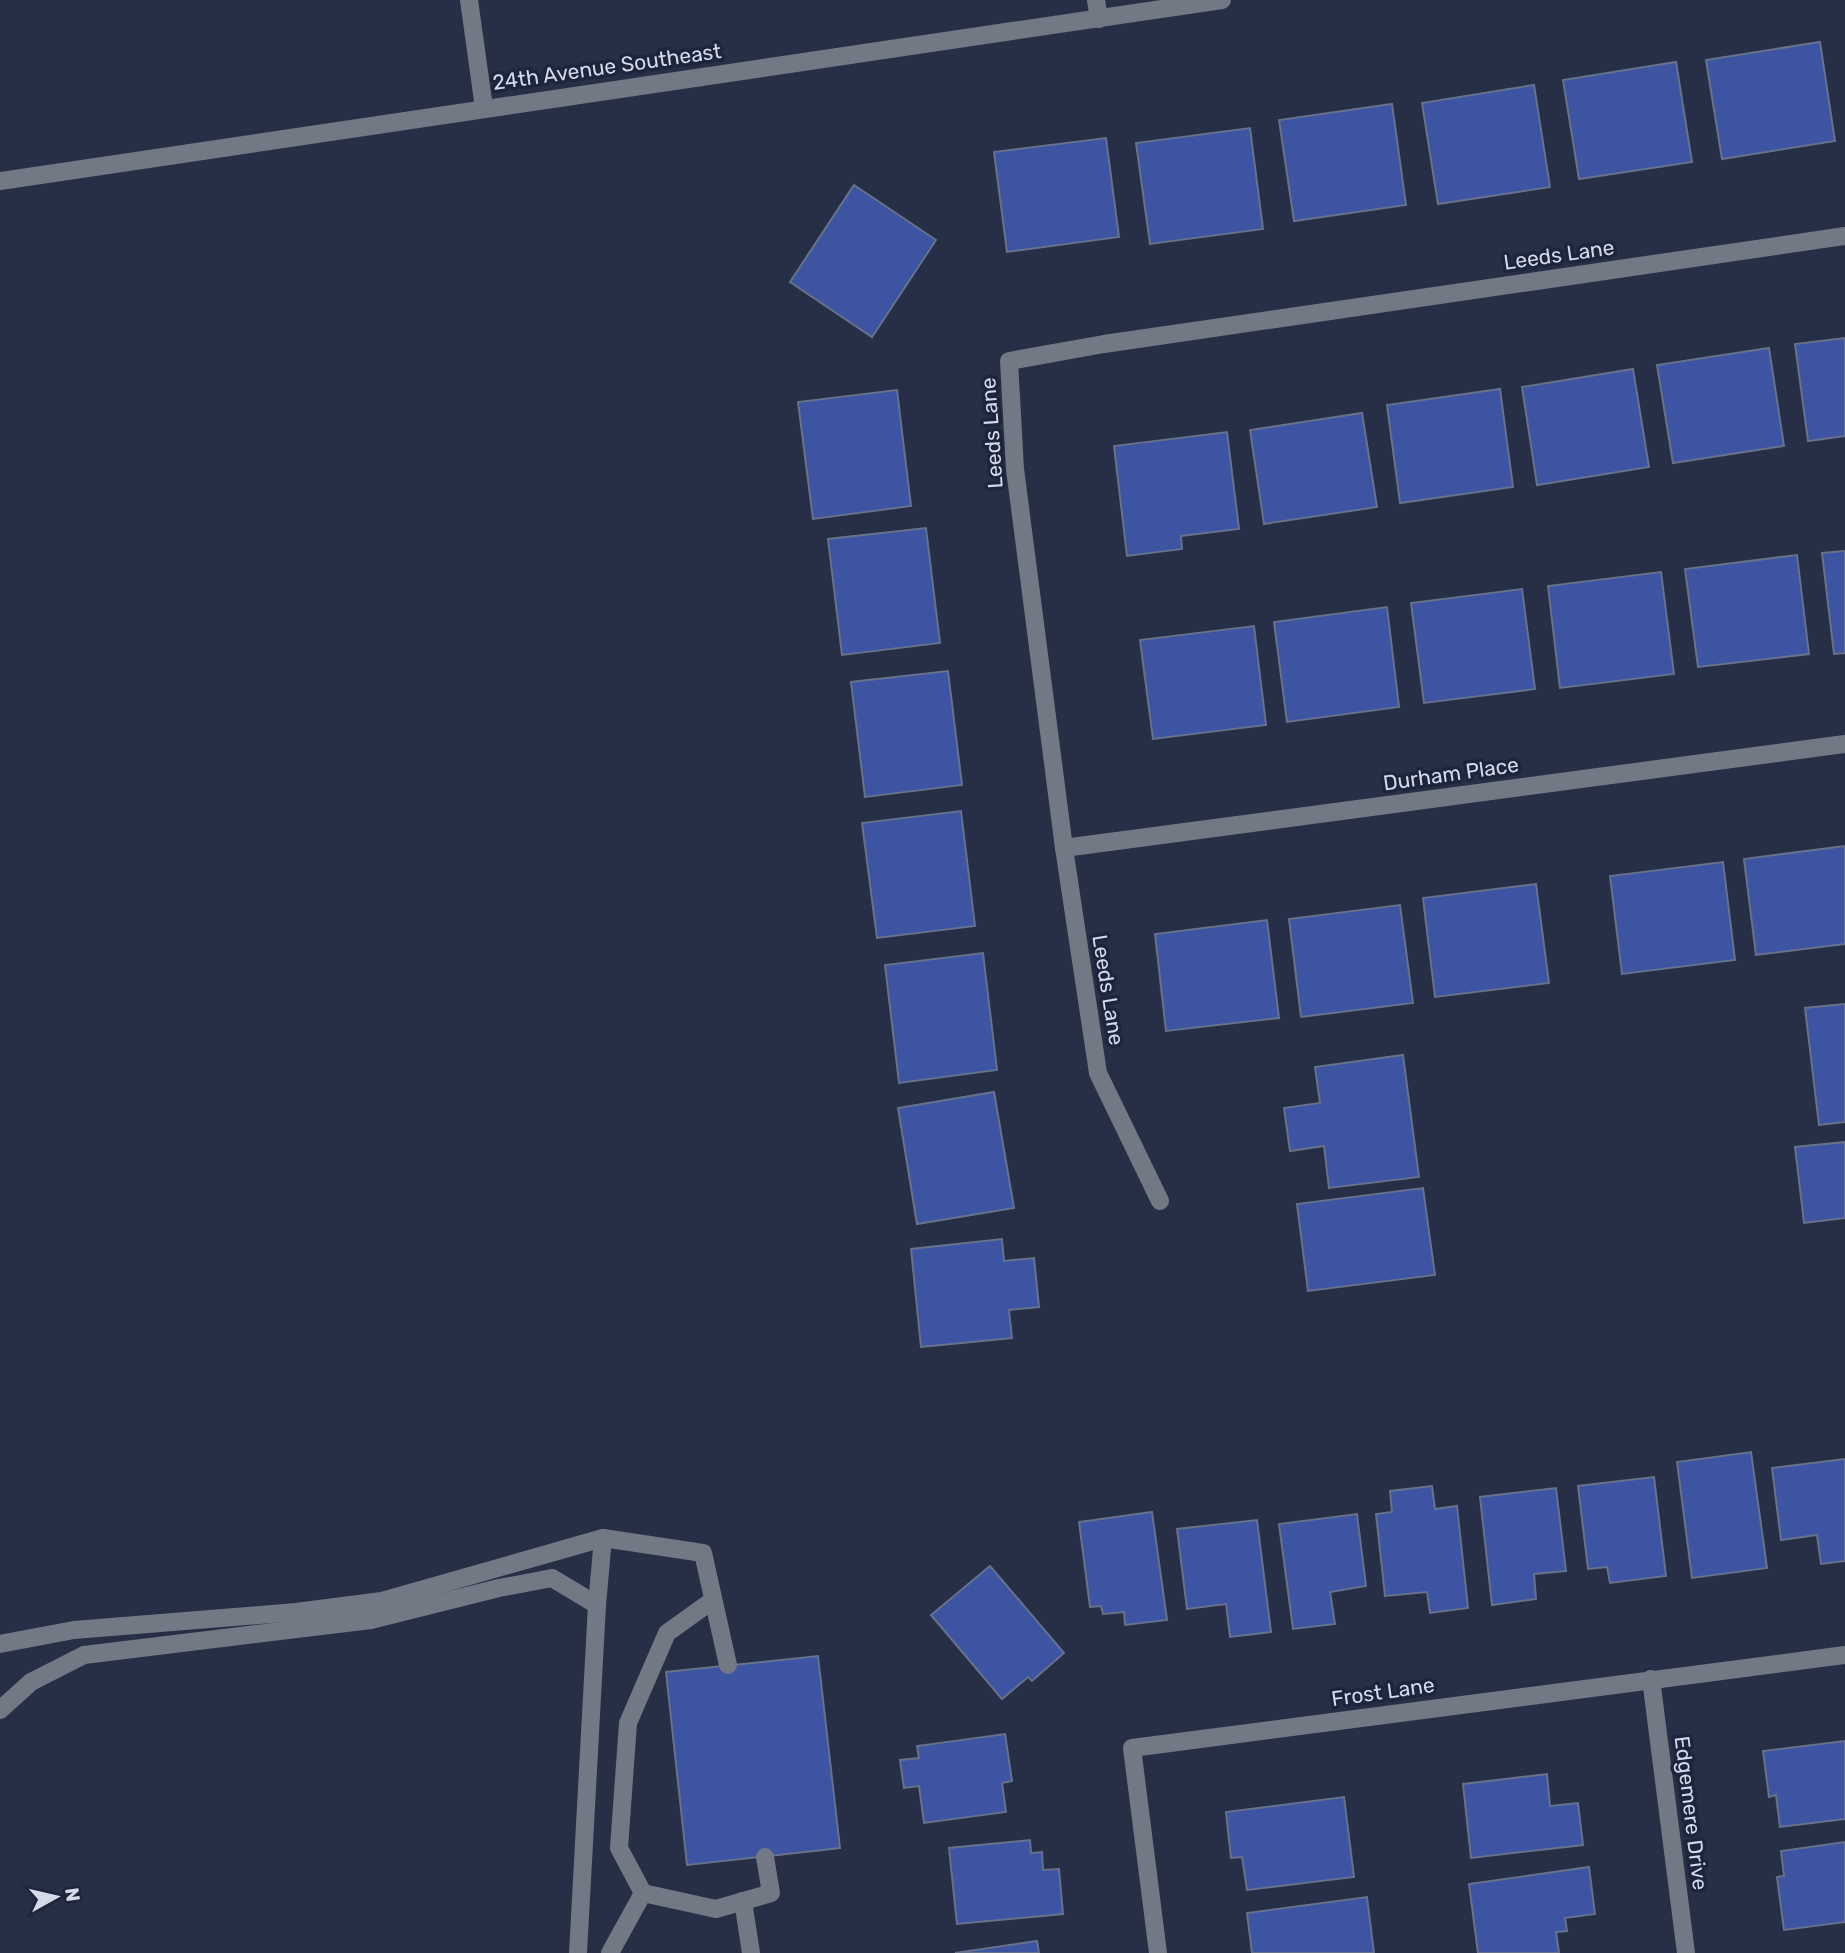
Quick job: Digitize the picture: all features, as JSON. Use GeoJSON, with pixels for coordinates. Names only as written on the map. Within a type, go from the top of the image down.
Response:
{"type":"FeatureCollection","features":[{"type":"Feature","properties":{"kind":"street"},"geometry":{"type":"LineString","coordinates":[[469,0],[484,108]]}},
{"type":"Feature","properties":{"kind":"street"},"geometry":{"type":"LineString","coordinates":[[1096,0],[1099,19]]}},
{"type":"Feature","properties":{"kind":"street","name":"24th Avenue Southeast"},"geometry":{"type":"LineString","coordinates":[[0,181],[1222,0]]}},
{"type":"Feature","properties":{"kind":"street","name":"Leeds Lane"},"geometry":{"type":"LineString","coordinates":[[1160,1201],[1098,1073],[1064,848],[1016,469],[1009,361],[1104,344],[1845,236]]}},
{"type":"Feature","properties":{"kind":"street","name":"Durham Place"},"geometry":{"type":"LineString","coordinates":[[1064,848],[1845,744]]}},
{"type":"Feature","properties":{"kind":"street"},"geometry":{"type":"LineString","coordinates":[[578,1953],[603,1538]]}},
{"type":"Feature","properties":{"kind":"street"},"geometry":{"type":"LineString","coordinates":[[0,1644],[74,1630],[296,1612],[382,1601],[603,1538],[703,1553],[728,1665]]}},
{"type":"Feature","properties":{"kind":"street"},"geometry":{"type":"LineString","coordinates":[[0,1710],[31,1682],[84,1655],[371,1620],[499,1588],[552,1578],[597,1605]]}},
{"type":"Feature","properties":{"kind":"street"},"geometry":{"type":"LineString","coordinates":[[713,1600],[667,1633],[628,1723],[619,1848],[643,1893],[716,1909],[771,1893],[765,1857]]}},
{"type":"Feature","properties":{"kind":"street","name":"Frost Lane"},"geometry":{"type":"LineString","coordinates":[[1158,1953],[1132,1748],[1845,1655]]}},
{"type":"Feature","properties":{"kind":"street","name":"Edgemere Drive"},"geometry":{"type":"LineString","coordinates":[[1651,1679],[1686,1953]]}},
{"type":"Feature","properties":{"kind":"street"},"geometry":{"type":"LineString","coordinates":[[610,1953],[643,1893]]}},
{"type":"Feature","properties":{"kind":"street"},"geometry":{"type":"LineString","coordinates":[[743,1901],[751,1953]]}},
{"type":"Feature","properties":{"kind":"building"},"geometry":{"type":"Polygon","coordinates":[[[1820,42],[1835,141],[1722,159],[1706,60],[1820,42]]]}},
{"type":"Feature","properties":{"kind":"building"},"geometry":{"type":"Polygon","coordinates":[[[1676,62],[1692,162],[1579,179],[1563,80],[1676,62]]]}},
{"type":"Feature","properties":{"kind":"building"},"geometry":{"type":"Polygon","coordinates":[[[1534,85],[1550,187],[1438,204],[1422,103],[1534,85]]]}},
{"type":"Feature","properties":{"kind":"building"},"geometry":{"type":"Polygon","coordinates":[[[1392,104],[1406,205],[1294,221],[1279,120],[1392,104]]]}},
{"type":"Feature","properties":{"kind":"building"},"geometry":{"type":"Polygon","coordinates":[[[1250,128],[1263,229],[1150,244],[1136,143],[1250,128]]]}},
{"type":"Feature","properties":{"kind":"building"},"geometry":{"type":"Polygon","coordinates":[[[1106,138],[1119,237],[1007,252],[994,152],[1106,138]]]}},
{"type":"Feature","properties":{"kind":"building"},"geometry":{"type":"Polygon","coordinates":[[[854,185],[936,240],[872,337],[790,282],[854,185]]]}},
{"type":"Feature","properties":{"kind":"building"},"geometry":{"type":"Polygon","coordinates":[[[1845,338],[1845,436],[1808,441],[1795,344],[1845,338]]]}},
{"type":"Feature","properties":{"kind":"building"},"geometry":{"type":"Polygon","coordinates":[[[1769,348],[1784,446],[1673,463],[1657,365],[1769,348]]]}},
{"type":"Feature","properties":{"kind":"building"},"geometry":{"type":"Polygon","coordinates":[[[1633,369],[1649,467],[1537,485],[1522,387],[1633,369]]]}},
{"type":"Feature","properties":{"kind":"building"},"geometry":{"type":"Polygon","coordinates":[[[1500,389],[1513,487],[1400,503],[1387,405],[1500,389]]]}},
{"type":"Feature","properties":{"kind":"building"},"geometry":{"type":"Polygon","coordinates":[[[897,390],[911,506],[813,519],[798,402],[897,390]]]}},
{"type":"Feature","properties":{"kind":"building"},"geometry":{"type":"Polygon","coordinates":[[[1362,413],[1377,507],[1264,524],[1250,430],[1362,413]]]}},
{"type":"Feature","properties":{"kind":"building"},"geometry":{"type":"Polygon","coordinates":[[[1227,432],[1239,529],[1181,536],[1182,549],[1127,556],[1114,446],[1227,432]]]}},
{"type":"Feature","properties":{"kind":"building"},"geometry":{"type":"Polygon","coordinates":[[[926,528],[940,643],[842,655],[828,539],[926,528]]]}},
{"type":"Feature","properties":{"kind":"building"},"geometry":{"type":"Polygon","coordinates":[[[1845,551],[1845,653],[1834,654],[1822,553],[1845,551]]]}},
{"type":"Feature","properties":{"kind":"building"},"geometry":{"type":"Polygon","coordinates":[[[1797,555],[1809,654],[1698,667],[1685,569],[1797,555]]]}},
{"type":"Feature","properties":{"kind":"building"},"geometry":{"type":"Polygon","coordinates":[[[1661,572],[1674,674],[1560,688],[1548,586],[1661,572]]]}},
{"type":"Feature","properties":{"kind":"building"},"geometry":{"type":"Polygon","coordinates":[[[1522,589],[1535,689],[1424,703],[1411,603],[1522,589]]]}},
{"type":"Feature","properties":{"kind":"building"},"geometry":{"type":"Polygon","coordinates":[[[1387,607],[1399,707],[1287,722],[1274,622],[1387,607]]]}},
{"type":"Feature","properties":{"kind":"building"},"geometry":{"type":"Polygon","coordinates":[[[1254,626],[1266,725],[1153,739],[1140,640],[1254,626]]]}},
{"type":"Feature","properties":{"kind":"building"},"geometry":{"type":"Polygon","coordinates":[[[948,671],[962,785],[865,797],[851,682],[948,671]]]}},
{"type":"Feature","properties":{"kind":"building"},"geometry":{"type":"Polygon","coordinates":[[[961,811],[975,926],[877,938],[862,823],[961,811]]]}},
{"type":"Feature","properties":{"kind":"building"},"geometry":{"type":"Polygon","coordinates":[[[1845,846],[1845,944],[1756,955],[1744,859],[1845,846]]]}},
{"type":"Feature","properties":{"kind":"building"},"geometry":{"type":"Polygon","coordinates":[[[1723,862],[1735,960],[1622,974],[1610,876],[1723,862]]]}},
{"type":"Feature","properties":{"kind":"building"},"geometry":{"type":"Polygon","coordinates":[[[1536,884],[1549,983],[1435,997],[1423,898],[1536,884]]]}},
{"type":"Feature","properties":{"kind":"building"},"geometry":{"type":"Polygon","coordinates":[[[1400,905],[1413,1003],[1301,1017],[1289,919],[1400,905]]]}},
{"type":"Feature","properties":{"kind":"building"},"geometry":{"type":"Polygon","coordinates":[[[1267,920],[1279,1018],[1166,1031],[1155,934],[1267,920]]]}},
{"type":"Feature","properties":{"kind":"building"},"geometry":{"type":"Polygon","coordinates":[[[983,953],[997,1070],[899,1083],[885,965],[983,953]]]}},
{"type":"Feature","properties":{"kind":"building"},"geometry":{"type":"Polygon","coordinates":[[[1845,1004],[1845,1122],[1819,1125],[1805,1008],[1845,1004]]]}},
{"type":"Feature","properties":{"kind":"building"},"geometry":{"type":"Polygon","coordinates":[[[1403,1055],[1419,1177],[1329,1188],[1324,1146],[1290,1151],[1284,1108],[1320,1103],[1315,1067],[1403,1055]]]}},
{"type":"Feature","properties":{"kind":"building"},"geometry":{"type":"Polygon","coordinates":[[[994,1092],[1014,1208],[917,1224],[898,1108],[994,1092]]]}},
{"type":"Feature","properties":{"kind":"building"},"geometry":{"type":"Polygon","coordinates":[[[1845,1142],[1845,1218],[1804,1223],[1795,1147],[1845,1142]]]}},
{"type":"Feature","properties":{"kind":"building"},"geometry":{"type":"Polygon","coordinates":[[[1423,1188],[1435,1275],[1308,1291],[1297,1204],[1423,1188]]]}},
{"type":"Feature","properties":{"kind":"building"},"geometry":{"type":"Polygon","coordinates":[[[1002,1239],[1004,1261],[1034,1258],[1039,1307],[1009,1310],[1012,1338],[921,1347],[911,1249],[1002,1239]]]}},
{"type":"Feature","properties":{"kind":"building"},"geometry":{"type":"Polygon","coordinates":[[[1751,1452],[1767,1568],[1692,1578],[1677,1462],[1751,1452]]]}},
{"type":"Feature","properties":{"kind":"building"},"geometry":{"type":"Polygon","coordinates":[[[1845,1459],[1845,1561],[1821,1564],[1817,1535],[1781,1540],[1772,1468],[1845,1459]]]}},
{"type":"Feature","properties":{"kind":"building"},"geometry":{"type":"Polygon","coordinates":[[[1654,1477],[1666,1576],[1610,1583],[1607,1567],[1588,1569],[1578,1486],[1654,1477]]]}},
{"type":"Feature","properties":{"kind":"building"},"geometry":{"type":"Polygon","coordinates":[[[1432,1486],[1435,1509],[1457,1506],[1468,1608],[1430,1613],[1427,1592],[1385,1596],[1376,1514],[1392,1512],[1390,1491],[1432,1486]]]}},
{"type":"Feature","properties":{"kind":"building"},"geometry":{"type":"Polygon","coordinates":[[[1556,1488],[1566,1571],[1534,1574],[1536,1599],[1492,1605],[1480,1497],[1556,1488]]]}},
{"type":"Feature","properties":{"kind":"building"},"geometry":{"type":"Polygon","coordinates":[[[1152,1512],[1167,1620],[1125,1625],[1124,1612],[1103,1614],[1101,1606],[1090,1607],[1079,1522],[1152,1512]]]}},
{"type":"Feature","properties":{"kind":"building"},"geometry":{"type":"Polygon","coordinates":[[[1357,1514],[1366,1586],[1330,1592],[1335,1624],[1293,1629],[1279,1524],[1357,1514]]]}},
{"type":"Feature","properties":{"kind":"building"},"geometry":{"type":"Polygon","coordinates":[[[1257,1520],[1271,1632],[1230,1637],[1226,1604],[1187,1609],[1177,1529],[1257,1520]]]}},
{"type":"Feature","properties":{"kind":"building"},"geometry":{"type":"Polygon","coordinates":[[[990,1566],[1064,1653],[1032,1681],[1028,1677],[1002,1699],[931,1615],[990,1566]]]}},
{"type":"Feature","properties":{"kind":"building"},"geometry":{"type":"Polygon","coordinates":[[[818,1656],[840,1848],[687,1865],[666,1672],[818,1656]]]}},
{"type":"Feature","properties":{"kind":"building"},"geometry":{"type":"Polygon","coordinates":[[[1005,1734],[1012,1781],[1002,1783],[1006,1812],[924,1823],[919,1786],[904,1788],[900,1760],[919,1758],[917,1746],[1005,1734]]]}},
{"type":"Feature","properties":{"kind":"building"},"geometry":{"type":"Polygon","coordinates":[[[1845,1741],[1845,1819],[1780,1827],[1776,1795],[1769,1797],[1763,1751],[1845,1741]]]}},
{"type":"Feature","properties":{"kind":"building"},"geometry":{"type":"Polygon","coordinates":[[[1547,1774],[1550,1806],[1578,1803],[1583,1845],[1471,1858],[1463,1784],[1547,1774]]]}},
{"type":"Feature","properties":{"kind":"building"},"geometry":{"type":"Polygon","coordinates":[[[1344,1797],[1354,1877],[1247,1890],[1242,1857],[1231,1858],[1226,1812],[1344,1797]]]}},
{"type":"Feature","properties":{"kind":"building"},"geometry":{"type":"Polygon","coordinates":[[[1030,1840],[1031,1853],[1042,1852],[1043,1870],[1059,1869],[1063,1914],[957,1924],[949,1848],[1030,1840]]]}},
{"type":"Feature","properties":{"kind":"building"},"geometry":{"type":"Polygon","coordinates":[[[1845,1842],[1845,1922],[1784,1930],[1777,1877],[1784,1876],[1781,1851],[1845,1842]]]}},
{"type":"Feature","properties":{"kind":"building"},"geometry":{"type":"Polygon","coordinates":[[[1589,1867],[1595,1914],[1565,1918],[1567,1931],[1556,1932],[1559,1953],[1478,1953],[1469,1884],[1589,1867]]]}},
{"type":"Feature","properties":{"kind":"building"},"geometry":{"type":"Polygon","coordinates":[[[1367,1897],[1374,1953],[1252,1953],[1247,1913],[1367,1897]]]}},
{"type":"Feature","properties":{"kind":"building"},"geometry":{"type":"Polygon","coordinates":[[[1037,1941],[1039,1953],[955,1953],[1037,1941]]]}}]}
